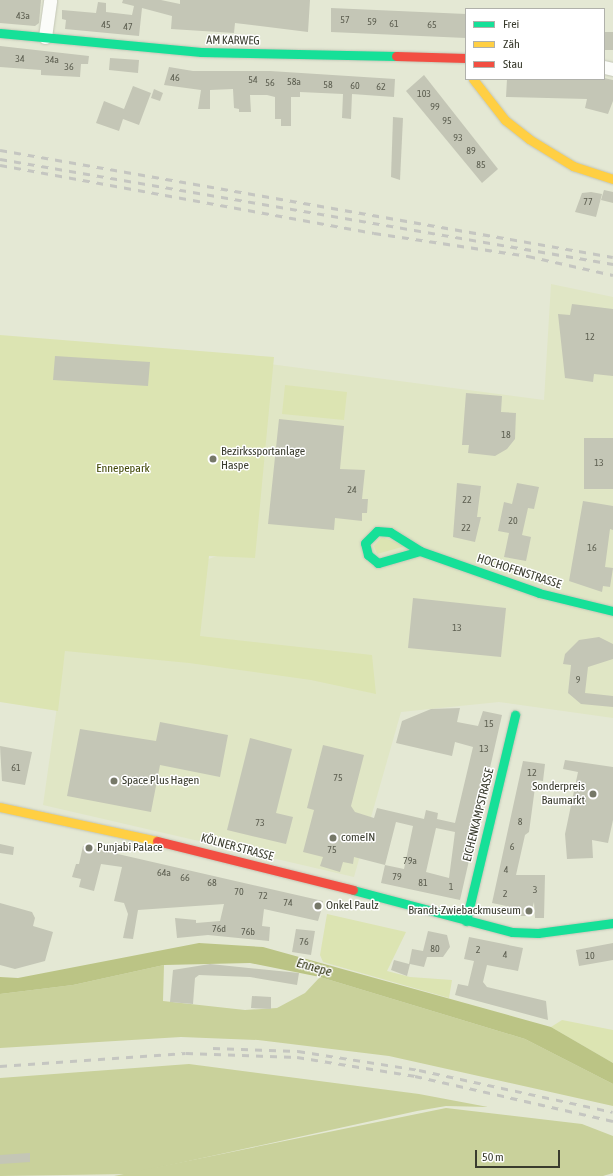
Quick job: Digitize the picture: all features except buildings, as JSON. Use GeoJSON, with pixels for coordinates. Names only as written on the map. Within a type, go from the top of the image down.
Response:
{"type":"FeatureCollection","features":[{"type":"Feature","properties":{"kind":"street"},"geometry":{"type":"LineString","coordinates":[[45,37],[50,0]]}},
{"type":"Feature","properties":{"kind":"street","name":"AM KARWEG"},"geometry":{"type":"LineString","coordinates":[[0,33],[201,52],[465,58]]}},
{"type":"Feature","properties":{"kind":"street"},"geometry":{"type":"LineString","coordinates":[[474,80],[505,120],[529,139],[573,166],[613,179]]}},
{"type":"Feature","properties":{"kind":"street","name":"HOCHOFENSTRASSE"},"geometry":{"type":"LineString","coordinates":[[420,551],[378,563],[368,555],[365,543],[371,534],[383,530],[408,541],[420,551],[539,593],[613,611]]}},
{"type":"Feature","properties":{"kind":"street","name":"EICHENKAMPSTRASSE"},"geometry":{"type":"LineString","coordinates":[[466,921],[515,715]]}},
{"type":"Feature","properties":{"kind":"street","name":"KÖLNER STRASSE"},"geometry":{"type":"LineString","coordinates":[[0,807],[214,853],[466,921],[538,933],[613,923]]}},
{"type":"Feature","properties":{"kind":"shaded area"},"geometry":{"type":"Polygon","coordinates":[[[551,284],[613,297],[613,718],[499,702],[401,712],[354,877],[43,805],[67,636],[197,563],[254,543],[262,363],[544,400],[551,284]]]}},
{"type":"Feature","properties":{"kind":"shaded area"},"geometry":{"type":"Polygon","coordinates":[[[164,965],[163,1001],[245,1010],[277,1008],[305,993],[320,977],[525,1039],[613,1084],[613,1106],[389,1056],[258,1040],[181,1037],[0,1048],[0,994],[73,985],[164,965]]]}},
{"type":"Feature","properties":{"kind":"shaded area"},"geometry":{"type":"Polygon","coordinates":[[[189,1064],[419,1094],[488,1107],[446,1106],[417,1111],[129,1174],[0,1176],[0,1078],[189,1064]]]}},
{"type":"Feature","properties":{"kind":"shaded area"},"geometry":{"type":"Polygon","coordinates":[[[446,1108],[582,1124],[613,1136],[613,1173],[603,1176],[114,1176],[446,1108]]]}},
{"type":"Feature","properties":{"kind":"green space","name":"Ennepepark"},"geometry":{"type":"Polygon","coordinates":[[[0,335],[274,357],[255,558],[209,556],[200,636],[372,655],[376,694],[311,680],[189,663],[65,651],[58,711],[0,702],[0,335]]]}},
{"type":"Feature","properties":{"kind":"green space"},"geometry":{"type":"Polygon","coordinates":[[[285,385],[347,392],[344,420],[282,414],[285,385]]]}},
{"type":"Feature","properties":{"kind":"green space"},"geometry":{"type":"Polygon","coordinates":[[[382,537],[405,546],[377,554],[374,546],[382,537]]]}},
{"type":"Feature","properties":{"kind":"green space"},"geometry":{"type":"Polygon","coordinates":[[[327,914],[406,932],[387,971],[410,977],[452,980],[449,998],[323,962],[320,955],[327,914]]]}},
{"type":"Feature","properties":{"kind":"green space"},"geometry":{"type":"Polygon","coordinates":[[[562,1020],[613,1030],[613,1063],[551,1027],[562,1020]]]}},
{"type":"Feature","properties":{"kind":"water","name":"Ennepe"},"geometry":{"type":"Polygon","coordinates":[[[199,943],[263,947],[551,1027],[613,1063],[613,1084],[525,1039],[320,977],[250,963],[164,965],[73,985],[0,994],[0,977],[18,978],[199,943]]]}},
{"type":"Feature","properties":{"kind":"railway"},"geometry":{"type":"LineString","coordinates":[[0,150],[613,257]]}},
{"type":"Feature","properties":{"kind":"railway"},"geometry":{"type":"LineString","coordinates":[[0,159],[613,264]]}},
{"type":"Feature","properties":{"kind":"railway"},"geometry":{"type":"LineString","coordinates":[[0,165],[374,233],[528,256],[613,275]]}},
{"type":"Feature","properties":{"kind":"railway"},"geometry":{"type":"LineString","coordinates":[[213,1048],[298,1051],[419,1070],[613,1112]]}},
{"type":"Feature","properties":{"kind":"railway"},"geometry":{"type":"LineString","coordinates":[[0,1066],[186,1053],[297,1057],[415,1076],[613,1121]]}},
{"type":"Feature","properties":{"kind":"traffic: fast"},"geometry":{"type":"LineString","coordinates":[[0,33],[201,52],[396,56]]}},
{"type":"Feature","properties":{"kind":"traffic: fast"},"geometry":{"type":"LineString","coordinates":[[420,551],[378,563],[368,555],[365,543],[377,531],[390,532],[420,551],[539,593],[613,611]]}},
{"type":"Feature","properties":{"kind":"traffic: fast"},"geometry":{"type":"LineString","coordinates":[[466,921],[515,715]]}},
{"type":"Feature","properties":{"kind":"traffic: fast"},"geometry":{"type":"LineString","coordinates":[[353,890],[512,932],[538,933],[613,923]]}},
{"type":"Feature","properties":{"kind":"traffic: slow"},"geometry":{"type":"LineString","coordinates":[[474,80],[505,120],[529,139],[573,166],[613,179]]}},
{"type":"Feature","properties":{"kind":"traffic: slow"},"geometry":{"type":"LineString","coordinates":[[0,807],[157,841]]}},
{"type":"Feature","properties":{"kind":"traffic: jam"},"geometry":{"type":"LineString","coordinates":[[396,56],[465,58]]}},
{"type":"Feature","properties":{"kind":"traffic: jam"},"geometry":{"type":"LineString","coordinates":[[157,841],[353,890]]}},
{"type":"Feature","properties":{"kind":"place","name":"Bezirkssportanlage Haspe"},"geometry":{"type":"Point","coordinates":[213,459]}},
{"type":"Feature","properties":{"kind":"place","name":"Space Plus Hagen"},"geometry":{"type":"Point","coordinates":[114,781]}},
{"type":"Feature","properties":{"kind":"place","name":"Sonderpreis Baumarkt"},"geometry":{"type":"Point","coordinates":[593,794]}},
{"type":"Feature","properties":{"kind":"place","name":"comeIN"},"geometry":{"type":"Point","coordinates":[333,838]}},
{"type":"Feature","properties":{"kind":"place","name":"Punjabi Palace"},"geometry":{"type":"Point","coordinates":[89,848]}},
{"type":"Feature","properties":{"kind":"place","name":"Onkel Paulz"},"geometry":{"type":"Point","coordinates":[318,906]}},
{"type":"Feature","properties":{"kind":"place","name":"Brandt-Zwiebackmuseum"},"geometry":{"type":"Point","coordinates":[529,911]}}]}
